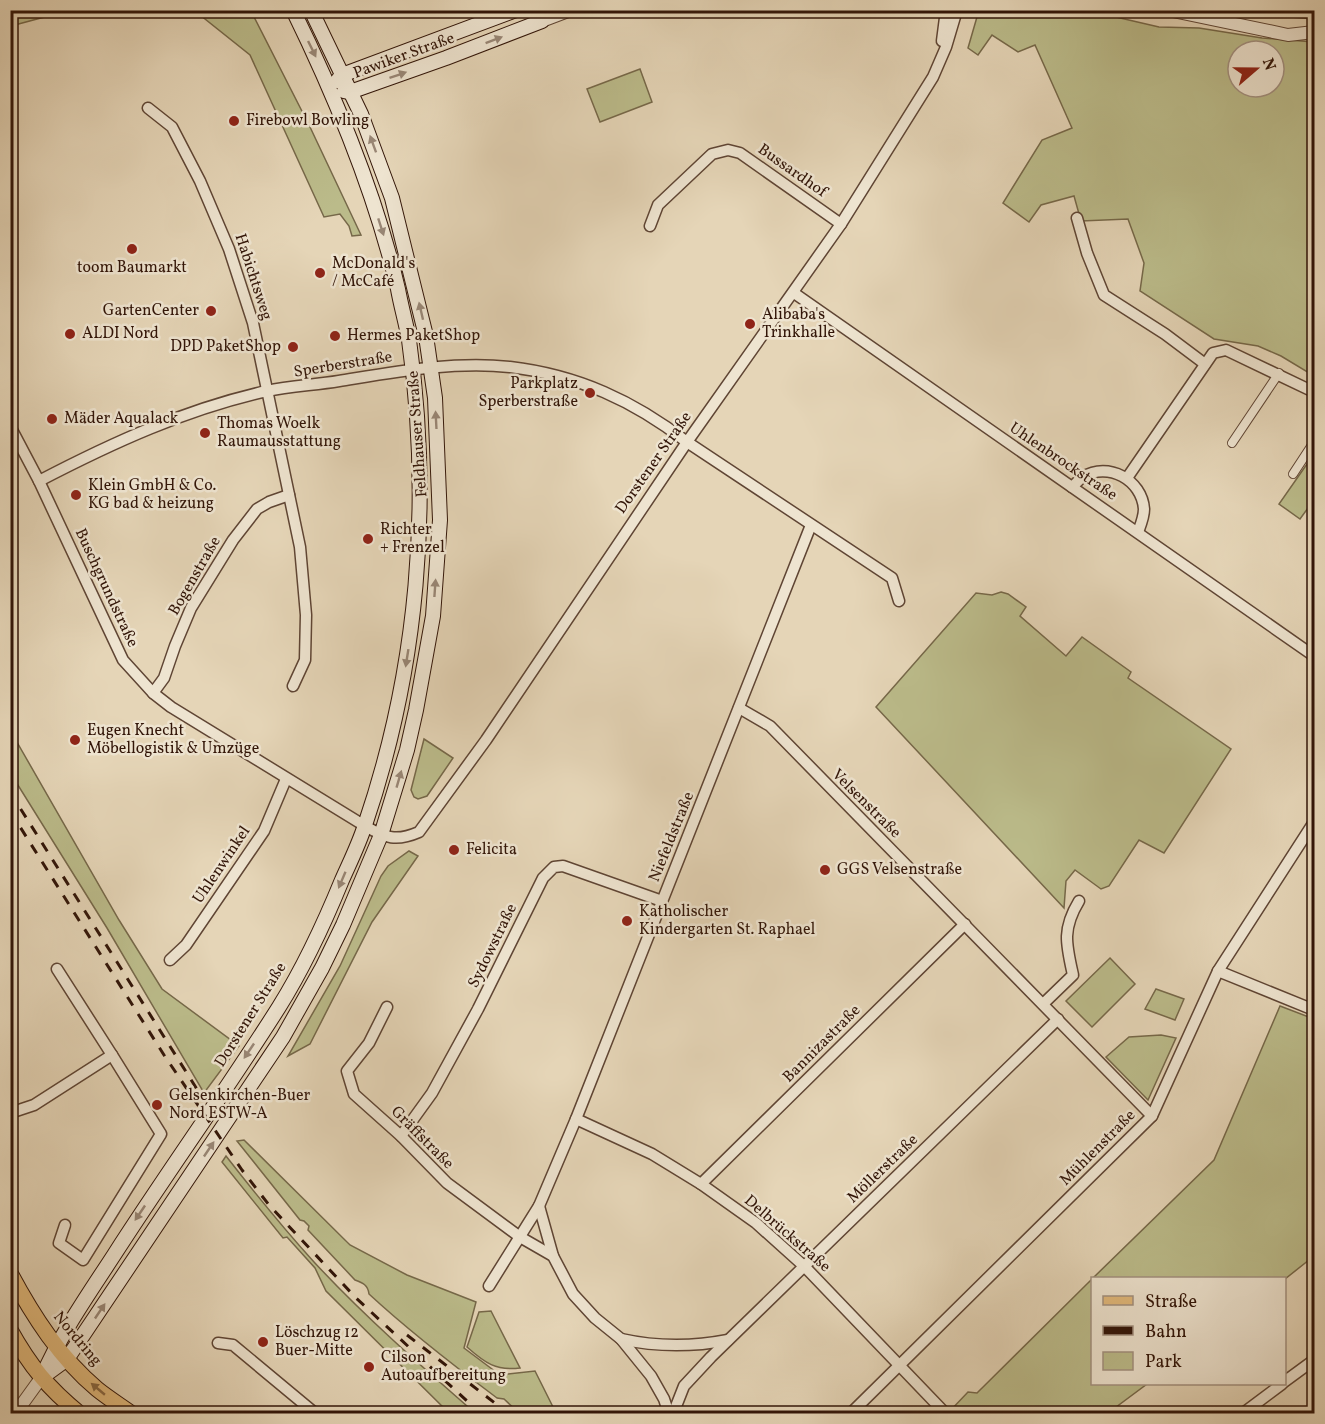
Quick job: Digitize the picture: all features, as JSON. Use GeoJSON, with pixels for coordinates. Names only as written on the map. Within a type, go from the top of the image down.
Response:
{"type":"FeatureCollection","features":[{"type":"Feature","properties":{"kind":"main road","name":"Feldhauser Straße"},"geometry":{"type":"LineString","coordinates":[[293,10],[330,88],[368,186],[409,338],[419,461],[420,519],[414,616],[403,685],[365,826]]}},
{"type":"Feature","properties":{"kind":"main road","name":"Feldhauser Straße"},"geometry":{"type":"LineString","coordinates":[[311,10],[361,114],[392,198],[420,308],[435,398],[440,520],[433,616],[407,750],[381,835]]}},
{"type":"Feature","properties":{"kind":"main road","name":"Pawiker Straße"},"geometry":{"type":"LineString","coordinates":[[330,88],[342,75],[516,10]]}},
{"type":"Feature","properties":{"kind":"main road","name":"Pawiker Straße"},"geometry":{"type":"LineString","coordinates":[[330,88],[350,92],[446,58],[542,16]]}},
{"type":"Feature","properties":{"kind":"main road","name":"Dorstener Straße"},"geometry":{"type":"LineString","coordinates":[[41,1378],[56,1345],[135,1222],[281,1004],[326,920],[365,826]]}},
{"type":"Feature","properties":{"kind":"main road","name":"Dorstener Straße"},"geometry":{"type":"LineString","coordinates":[[41,1378],[67,1359],[284,1037],[343,925],[381,835]]}},
{"type":"Feature","properties":{"kind":"main road","name":"Nordring"},"geometry":{"type":"LineString","coordinates":[[10,1273],[26,1302],[67,1359],[98,1390],[132,1413]]}},
{"type":"Feature","properties":{"kind":"main road"},"geometry":{"type":"LineString","coordinates":[[10,1330],[41,1378],[80,1413]]}},
{"type":"Feature","properties":{"kind":"street"},"geometry":{"type":"LineString","coordinates":[[531,10],[542,16]]}},
{"type":"Feature","properties":{"kind":"street","name":"Pawiker Straße"},"geometry":{"type":"LineString","coordinates":[[542,16],[571,10]]}},
{"type":"Feature","properties":{"kind":"street","name":"Dorstener Straße"},"geometry":{"type":"LineString","coordinates":[[933,77],[944,31],[946,10]]}},
{"type":"Feature","properties":{"kind":"street","name":"Dorstener Straße"},"geometry":{"type":"LineString","coordinates":[[365,826],[381,835],[404,838],[419,832],[430,819],[486,740],[687,441],[841,224],[933,77],[946,47],[957,10]]}},
{"type":"Feature","properties":{"kind":"street"},"geometry":{"type":"LineString","coordinates":[[1168,10],[1288,34],[1314,32]]}},
{"type":"Feature","properties":{"kind":"street","name":"Habichtsweg"},"geometry":{"type":"LineString","coordinates":[[148,108],[172,127],[218,222],[250,313],[300,547],[306,615],[305,660],[293,686]]}},
{"type":"Feature","properties":{"kind":"street","name":"Bussardhof"},"geometry":{"type":"LineString","coordinates":[[650,226],[658,206],[688,176],[712,154],[728,150],[740,153],[841,224]]}},
{"type":"Feature","properties":{"kind":"street"},"geometry":{"type":"LineString","coordinates":[[1077,218],[1087,253],[1104,294],[1165,334],[1205,364]]}},
{"type":"Feature","properties":{"kind":"street","name":"Uhlenbrockstraße"},"geometry":{"type":"LineString","coordinates":[[794,292],[1314,656]]}},
{"type":"Feature","properties":{"kind":"street"},"geometry":{"type":"LineString","coordinates":[[1127,478],[1213,353],[1226,350],[1314,392]]}},
{"type":"Feature","properties":{"kind":"street","name":"Sperberstraße"},"geometry":{"type":"LineString","coordinates":[[39,481],[132,435],[197,411],[268,391],[431,368],[508,367],[568,379],[631,404],[656,418],[687,441]]}},
{"type":"Feature","properties":{"kind":"street"},"geometry":{"type":"LineString","coordinates":[[1232,443],[1279,374]]}},
{"type":"Feature","properties":{"kind":"street","name":"Buschgrundstraße"},"geometry":{"type":"LineString","coordinates":[[10,426],[39,481],[123,660],[153,693],[171,707],[365,826]]}},
{"type":"Feature","properties":{"kind":"street"},"geometry":{"type":"LineString","coordinates":[[687,441],[892,578],[898,601]]}},
{"type":"Feature","properties":{"kind":"street"},"geometry":{"type":"LineString","coordinates":[[1293,474],[1314,442]]}},
{"type":"Feature","properties":{"kind":"street"},"geometry":{"type":"LineString","coordinates":[[1072,487],[1084,477],[1098,471],[1113,472],[1127,478],[1136,486],[1142,497],[1144,509],[1138,532]]}},
{"type":"Feature","properties":{"kind":"street","name":"Bogenstraße"},"geometry":{"type":"LineString","coordinates":[[153,693],[164,678],[191,608],[233,540],[257,508],[289,495]]}},
{"type":"Feature","properties":{"kind":"street","name":"Niefeldstraße"},"geometry":{"type":"LineString","coordinates":[[489,1286],[539,1206],[576,1119],[811,525]]}},
{"type":"Feature","properties":{"kind":"street","name":"Velsenstraße"},"geometry":{"type":"LineString","coordinates":[[739,708],[770,726],[1152,1116]]}},
{"type":"Feature","properties":{"kind":"street","name":"Uhlenwinkel"},"geometry":{"type":"LineString","coordinates":[[170,960],[186,945],[264,831],[286,779]]}},
{"type":"Feature","properties":{"kind":"street","name":"Mühlenstraße"},"geometry":{"type":"LineString","coordinates":[[850,1413],[1152,1116],[1218,971],[1314,822]]}},
{"type":"Feature","properties":{"kind":"street","name":"Sydowstraße"},"geometry":{"type":"LineString","coordinates":[[401,1136],[432,1093],[478,1009],[543,878],[554,867],[563,866],[662,902]]}},
{"type":"Feature","properties":{"kind":"street"},"geometry":{"type":"LineString","coordinates":[[1043,1004],[1073,975],[1066,937],[1070,917],[1080,902]]}},
{"type":"Feature","properties":{"kind":"street","name":"Bannizastraße"},"geometry":{"type":"LineString","coordinates":[[701,1184],[964,924]]}},
{"type":"Feature","properties":{"kind":"street"},"geometry":{"type":"LineString","coordinates":[[57,969],[161,1134],[83,1260],[59,1243],[65,1225]]}},
{"type":"Feature","properties":{"kind":"street"},"geometry":{"type":"LineString","coordinates":[[1218,971],[1314,1010]]}},
{"type":"Feature","properties":{"kind":"street","name":"Gräffstraße"},"geometry":{"type":"LineString","coordinates":[[387,1007],[369,1043],[347,1071],[354,1094],[401,1136],[447,1184],[520,1237],[553,1256]]}},
{"type":"Feature","properties":{"kind":"street","name":"Möllerstraße"},"geometry":{"type":"LineString","coordinates":[[671,1413],[684,1386],[729,1340],[1058,1019]]}},
{"type":"Feature","properties":{"kind":"street"},"geometry":{"type":"LineString","coordinates":[[10,1113],[34,1105],[112,1055]]}},
{"type":"Feature","properties":{"kind":"street","name":"Delbrückstraße"},"geometry":{"type":"LineString","coordinates":[[576,1119],[652,1154],[701,1184],[756,1223],[805,1267],[946,1413]]}},
{"type":"Feature","properties":{"kind":"street"},"geometry":{"type":"LineString","coordinates":[[539,1206],[553,1256],[573,1294],[595,1318],[621,1339],[651,1376],[671,1413]]}},
{"type":"Feature","properties":{"kind":"street"},"geometry":{"type":"LineString","coordinates":[[621,1339],[642,1344],[673,1346],[704,1345],[729,1340]]}},
{"type":"Feature","properties":{"kind":"street"},"geometry":{"type":"LineString","coordinates":[[218,1343],[232,1345],[316,1413]]}},
{"type":"Feature","properties":{"kind":"street"},"geometry":{"type":"LineString","coordinates":[[1286,1381],[1314,1360]]}},
{"type":"Feature","properties":{"kind":"street","name":"Dorstener Straße"},"geometry":{"type":"LineString","coordinates":[[15,1413],[41,1378]]}},
{"type":"Feature","properties":{"kind":"street"},"geometry":{"type":"LineString","coordinates":[[1242,1413],[1280,1385]]}},
{"type":"Feature","properties":{"kind":"green space"},"geometry":{"type":"Polygon","coordinates":[[[11,10],[67,11],[11,26],[11,10]]]}},
{"type":"Feature","properties":{"kind":"green space"},"geometry":{"type":"Polygon","coordinates":[[[979,10],[1090,11],[1159,27],[1199,28],[1275,39],[1226,39],[1226,99],[1286,99],[1286,40],[1314,42],[1314,376],[1281,356],[1258,346],[1214,339],[1140,291],[1144,263],[1128,219],[1081,221],[1074,196],[1041,205],[1029,222],[1003,203],[1042,140],[1072,128],[1035,45],[1018,52],[992,35],[978,55],[968,48],[979,10]]]}},
{"type":"Feature","properties":{"kind":"green space"},"geometry":{"type":"Polygon","coordinates":[[[195,11],[251,11],[310,127],[361,235],[352,236],[349,226],[340,214],[324,217],[250,55],[195,11]]]}},
{"type":"Feature","properties":{"kind":"green space"},"geometry":{"type":"Polygon","coordinates":[[[1217,11],[1314,11],[1314,19],[1217,11]]]}},
{"type":"Feature","properties":{"kind":"green space"},"geometry":{"type":"Polygon","coordinates":[[[640,69],[652,102],[600,122],[587,89],[640,69]]]}},
{"type":"Feature","properties":{"kind":"green space"},"geometry":{"type":"Polygon","coordinates":[[[1314,454],[1314,512],[1308,508],[1300,519],[1279,504],[1314,454]]]}},
{"type":"Feature","properties":{"kind":"green space"},"geometry":{"type":"Polygon","coordinates":[[[1001,592],[1008,594],[1026,607],[1020,616],[1066,656],[1082,637],[1131,672],[1128,678],[1231,749],[1164,853],[1139,840],[1109,886],[1101,889],[1075,870],[1066,881],[1064,908],[876,707],[976,593],[992,595],[1001,592]]]}},
{"type":"Feature","properties":{"kind":"green space"},"geometry":{"type":"Polygon","coordinates":[[[10,730],[119,920],[162,989],[239,1046],[204,1093],[107,928],[11,774],[10,730]]]}},
{"type":"Feature","properties":{"kind":"green space"},"geometry":{"type":"Polygon","coordinates":[[[424,739],[453,758],[427,796],[418,799],[414,797],[411,790],[424,739]]]}},
{"type":"Feature","properties":{"kind":"green space"},"geometry":{"type":"Polygon","coordinates":[[[409,851],[418,856],[372,922],[310,1044],[288,1056],[340,966],[381,876],[388,866],[409,851]]]}},
{"type":"Feature","properties":{"kind":"green space"},"geometry":{"type":"Polygon","coordinates":[[[1110,958],[1135,984],[1092,1027],[1066,1001],[1110,958]]]}},
{"type":"Feature","properties":{"kind":"green space"},"geometry":{"type":"Polygon","coordinates":[[[1156,989],[1184,999],[1175,1020],[1145,1009],[1156,989]]]}},
{"type":"Feature","properties":{"kind":"green space"},"geometry":{"type":"Polygon","coordinates":[[[1280,1006],[1314,1019],[1314,1256],[1286,1278],[1094,1277],[1214,1160],[1280,1006]]]}},
{"type":"Feature","properties":{"kind":"green space"},"geometry":{"type":"Polygon","coordinates":[[[1161,1035],[1176,1038],[1148,1100],[1106,1057],[1129,1037],[1161,1035]]]}},
{"type":"Feature","properties":{"kind":"green space"},"geometry":{"type":"Polygon","coordinates":[[[244,1140],[350,1245],[407,1275],[476,1302],[464,1348],[500,1375],[535,1371],[556,1413],[519,1413],[504,1399],[497,1398],[448,1361],[384,1308],[369,1294],[368,1288],[355,1280],[308,1230],[309,1226],[300,1220],[237,1141],[244,1140]]]}},
{"type":"Feature","properties":{"kind":"green space"},"geometry":{"type":"Polygon","coordinates":[[[226,1156],[280,1223],[333,1282],[393,1340],[475,1413],[449,1413],[326,1291],[315,1268],[287,1237],[283,1238],[222,1162],[226,1156]]]}},
{"type":"Feature","properties":{"kind":"green space"},"geometry":{"type":"Polygon","coordinates":[[[1091,1280],[1091,1385],[1146,1385],[1108,1413],[948,1413],[968,1392],[977,1393],[1091,1280]]]}},
{"type":"Feature","properties":{"kind":"green space"},"geometry":{"type":"Polygon","coordinates":[[[491,1311],[520,1368],[512,1369],[491,1365],[467,1347],[479,1312],[491,1311]]]}},
{"type":"Feature","properties":{"kind":"railway"},"geometry":{"type":"LineString","coordinates":[[10,792],[200,1094]]}},
{"type":"Feature","properties":{"kind":"railway"},"geometry":{"type":"LineString","coordinates":[[10,811],[164,1055],[242,1170],[269,1205],[356,1298],[481,1414]]}},
{"type":"Feature","properties":{"kind":"railway"},"geometry":{"type":"LineString","coordinates":[[407,1335],[509,1414]]}},
{"type":"Feature","properties":{"kind":"place","name":"Firebowl Bowling"},"geometry":{"type":"Point","coordinates":[234,121]}},
{"type":"Feature","properties":{"kind":"place","name":"toom Baumarkt"},"geometry":{"type":"Point","coordinates":[132,249]}},
{"type":"Feature","properties":{"kind":"place","name":"McDonald's / McCafé"},"geometry":{"type":"Point","coordinates":[320,273]}},
{"type":"Feature","properties":{"kind":"place","name":"GartenCenter"},"geometry":{"type":"Point","coordinates":[211,311]}},
{"type":"Feature","properties":{"kind":"place","name":"Alibaba's Trinkhalle"},"geometry":{"type":"Point","coordinates":[750,324]}},
{"type":"Feature","properties":{"kind":"place","name":"ALDI Nord"},"geometry":{"type":"Point","coordinates":[70,334]}},
{"type":"Feature","properties":{"kind":"place","name":"Hermes PaketShop"},"geometry":{"type":"Point","coordinates":[335,336]}},
{"type":"Feature","properties":{"kind":"place","name":"DPD PaketShop"},"geometry":{"type":"Point","coordinates":[293,347]}},
{"type":"Feature","properties":{"kind":"place","name":"Parkplatz Sperberstraße"},"geometry":{"type":"Point","coordinates":[590,393]}},
{"type":"Feature","properties":{"kind":"place","name":"Mäder Aqualack"},"geometry":{"type":"Point","coordinates":[52,419]}},
{"type":"Feature","properties":{"kind":"place","name":"Thomas Woelk Raumausstattung"},"geometry":{"type":"Point","coordinates":[205,433]}},
{"type":"Feature","properties":{"kind":"place","name":"Klein GmbH & Co. KG bad & heizung"},"geometry":{"type":"Point","coordinates":[76,495]}},
{"type":"Feature","properties":{"kind":"place","name":"Richter + Frenzel"},"geometry":{"type":"Point","coordinates":[368,539]}},
{"type":"Feature","properties":{"kind":"place","name":"Eugen Knecht Möbellogistik & Umzüge"},"geometry":{"type":"Point","coordinates":[75,740]}},
{"type":"Feature","properties":{"kind":"place","name":"Felicita"},"geometry":{"type":"Point","coordinates":[454,850]}},
{"type":"Feature","properties":{"kind":"place","name":"GGS Velsenstraße"},"geometry":{"type":"Point","coordinates":[825,870]}},
{"type":"Feature","properties":{"kind":"place","name":"Katholischer Kindergarten St. Raphael"},"geometry":{"type":"Point","coordinates":[627,921]}},
{"type":"Feature","properties":{"kind":"place","name":"Gelsenkirchen-Buer Nord ESTW-A"},"geometry":{"type":"Point","coordinates":[157,1105]}},
{"type":"Feature","properties":{"kind":"place","name":"Löschzug 12 Buer-Mitte"},"geometry":{"type":"Point","coordinates":[263,1342]}},
{"type":"Feature","properties":{"kind":"place","name":"Cilson Autoaufbereitung"},"geometry":{"type":"Point","coordinates":[369,1367]}}]}
